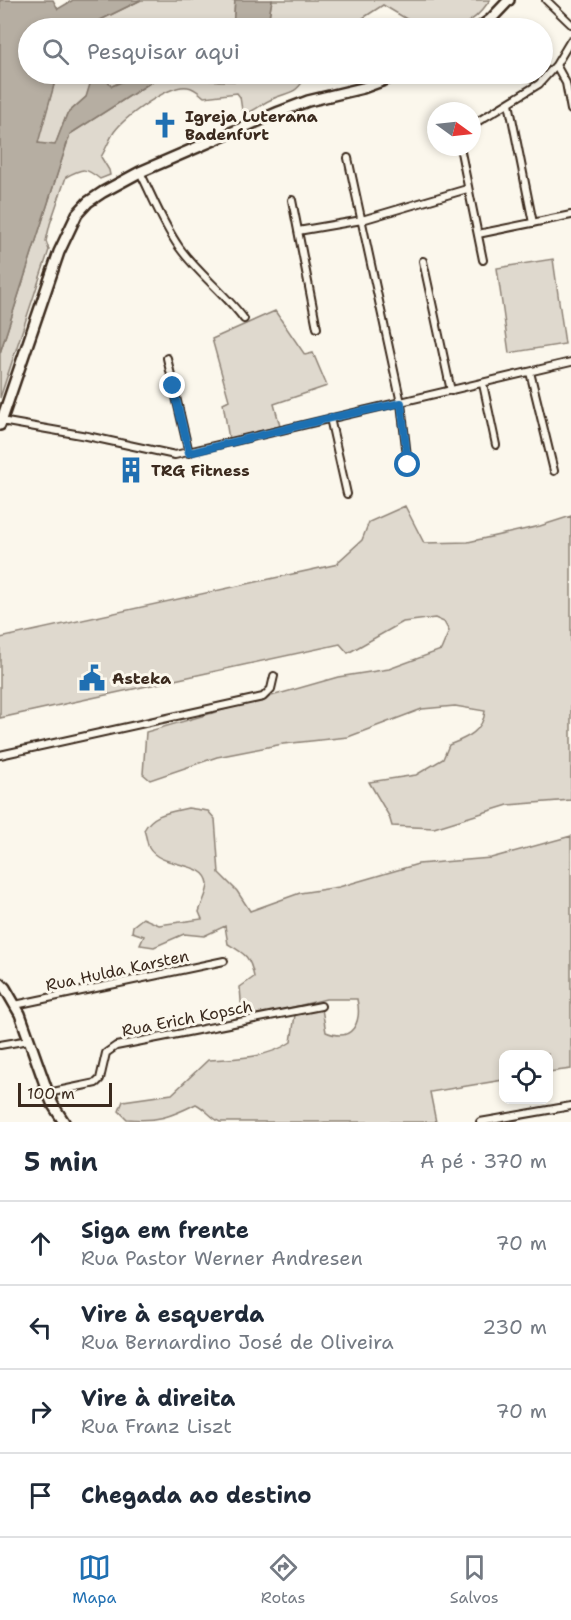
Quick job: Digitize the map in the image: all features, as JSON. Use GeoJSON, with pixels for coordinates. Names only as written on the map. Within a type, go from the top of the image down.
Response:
{"type":"FeatureCollection","features":[{"type":"Feature","properties":{"kind":"street"},"geometry":{"type":"LineString","coordinates":[[492,18],[508,0]]}},
{"type":"Feature","properties":{"kind":"street"},"geometry":{"type":"LineString","coordinates":[[546,0],[571,24]]}},
{"type":"Feature","properties":{"kind":"street"},"geometry":{"type":"LineString","coordinates":[[553,68],[571,40]]}},
{"type":"Feature","properties":{"kind":"street"},"geometry":{"type":"LineString","coordinates":[[556,65],[566,83],[571,110]]}},
{"type":"Feature","properties":{"kind":"street"},"geometry":{"type":"LineString","coordinates":[[374,84],[308,101],[140,172],[103,192],[77,214],[59,252],[1,423],[87,436],[175,455],[571,362]]}},
{"type":"Feature","properties":{"kind":"street"},"geometry":{"type":"LineString","coordinates":[[481,120],[539,84]]}},
{"type":"Feature","properties":{"kind":"street"},"geometry":{"type":"LineString","coordinates":[[509,103],[534,223]]}},
{"type":"Feature","properties":{"kind":"street"},"geometry":{"type":"LineString","coordinates":[[462,156],[483,260]]}},
{"type":"Feature","properties":{"kind":"street"},"geometry":{"type":"LineString","coordinates":[[348,158],[401,403],[408,465]]}},
{"type":"Feature","properties":{"kind":"street"},"geometry":{"type":"LineString","coordinates":[[140,172],[178,246],[203,276],[232,303],[244,319]]}},
{"type":"Feature","properties":{"kind":"street"},"geometry":{"type":"LineString","coordinates":[[298,231],[362,220],[467,189]]}},
{"type":"Feature","properties":{"kind":"street"},"geometry":{"type":"LineString","coordinates":[[292,200],[317,328]]}},
{"type":"Feature","properties":{"kind":"street"},"geometry":{"type":"LineString","coordinates":[[478,234],[571,214]]}},
{"type":"Feature","properties":{"kind":"street"},"geometry":{"type":"LineString","coordinates":[[423,261],[451,391]]}},
{"type":"Feature","properties":{"kind":"street"},"geometry":{"type":"LineString","coordinates":[[166,358],[189,453]]}},
{"type":"Feature","properties":{"kind":"street"},"geometry":{"type":"LineString","coordinates":[[530,372],[554,471]]}},
{"type":"Feature","properties":{"kind":"street"},"geometry":{"type":"LineString","coordinates":[[483,384],[496,445]]}},
{"type":"Feature","properties":{"kind":"street"},"geometry":{"type":"LineString","coordinates":[[330,418],[347,494]]}},
{"type":"Feature","properties":{"kind":"street"},"geometry":{"type":"LineString","coordinates":[[0,755],[263,697],[271,689],[274,676]]}},
{"type":"Feature","properties":{"kind":"street","name":"Rua Hulda Karsten"},"geometry":{"type":"LineString","coordinates":[[15,1005],[224,961]]}},
{"type":"Feature","properties":{"kind":"street"},"geometry":{"type":"LineString","coordinates":[[0,983],[15,1005],[48,1093],[64,1122]]}},
{"type":"Feature","properties":{"kind":"street","name":"Rua Erich Kopsch"},"geometry":{"type":"LineString","coordinates":[[48,1093],[96,1083],[100,1079],[106,1053],[116,1046],[321,1006]]}},
{"type":"Feature","properties":{"kind":"street"},"geometry":{"type":"LineString","coordinates":[[0,1045],[29,1040]]}},
{"type":"Feature","properties":{"kind":"street"},"geometry":{"type":"LineString","coordinates":[[480,1122],[571,1106]]}},
{"type":"Feature","properties":{"kind":"shaded area"},"geometry":{"type":"Polygon","coordinates":[[[0,0],[53,0],[58,9],[73,0],[141,0],[104,18],[18,18],[18,84],[54,84],[38,143],[55,145],[67,114],[86,97],[90,84],[110,84],[112,86],[148,84],[70,134],[0,353],[0,0]]]}},
{"type":"Feature","properties":{"kind":"shaded area"},"geometry":{"type":"Polygon","coordinates":[[[141,0],[235,0],[234,18],[104,18],[141,0]]]}},
{"type":"Feature","properties":{"kind":"shaded area"},"geometry":{"type":"Polygon","coordinates":[[[235,0],[272,0],[269,18],[234,18],[235,0]]]}},
{"type":"Feature","properties":{"kind":"shaded area"},"geometry":{"type":"Polygon","coordinates":[[[272,0],[490,0],[474,18],[405,18],[383,5],[363,18],[269,18],[272,0]]]}},
{"type":"Feature","properties":{"kind":"shaded area"},"geometry":{"type":"Polygon","coordinates":[[[54,84],[117,84],[86,97],[67,114],[55,146],[37,143],[54,84]]]}},
{"type":"Feature","properties":{"kind":"shaded area"},"geometry":{"type":"Polygon","coordinates":[[[148,84],[301,84],[295,90],[246,113],[242,110],[237,93],[204,97],[188,87],[170,90],[148,102],[114,132],[101,157],[110,175],[100,179],[84,170],[66,177],[46,241],[49,250],[0,398],[0,353],[70,134],[148,84]]]}},
{"type":"Feature","properties":{"kind":"shaded area"},"geometry":{"type":"Polygon","coordinates":[[[553,259],[565,344],[509,353],[497,268],[553,259]]]}},
{"type":"Feature","properties":{"kind":"shaded area"},"geometry":{"type":"Polygon","coordinates":[[[275,311],[305,355],[313,353],[327,386],[274,404],[280,426],[229,439],[223,403],[229,400],[212,339],[275,311]]]}},
{"type":"Feature","properties":{"kind":"shaded area"},"geometry":{"type":"Polygon","coordinates":[[[405,506],[424,543],[468,542],[540,526],[571,516],[571,800],[508,805],[434,828],[392,826],[389,816],[369,782],[416,775],[443,759],[449,745],[473,733],[481,724],[485,711],[455,706],[422,709],[348,737],[283,744],[217,757],[150,780],[143,774],[146,732],[338,677],[389,669],[441,650],[449,631],[444,622],[435,618],[403,622],[348,653],[340,644],[0,718],[0,638],[338,564],[362,540],[369,522],[405,506]]]}},
{"type":"Feature","properties":{"kind":"shaded area"},"geometry":{"type":"Polygon","coordinates":[[[188,808],[208,811],[215,819],[219,873],[237,891],[250,911],[300,893],[339,887],[418,864],[491,858],[571,836],[571,1069],[553,1071],[553,1050],[499,1050],[499,1081],[430,1092],[436,1122],[220,1122],[196,1104],[163,1118],[127,1119],[119,1111],[123,1101],[172,1094],[208,1060],[262,1054],[291,1042],[295,1015],[322,1009],[326,1032],[343,1035],[354,1028],[358,1015],[357,999],[326,999],[244,1017],[240,987],[254,977],[251,964],[246,956],[228,944],[225,926],[204,936],[184,934],[154,947],[140,945],[144,936],[132,932],[133,926],[143,918],[159,925],[202,919],[199,912],[208,887],[205,876],[200,871],[155,855],[149,848],[144,830],[152,820],[169,812],[188,808]]]}},
{"type":"Feature","properties":{"kind":"place","name":"Igreja Luterana Badenfurt"},"geometry":{"type":"Point","coordinates":[165,125]}},
{"type":"Feature","properties":{"kind":"place","name":"TRG Fitness"},"geometry":{"type":"Point","coordinates":[131,470]}},
{"type":"Feature","properties":{"kind":"place","name":"Asteka"},"geometry":{"type":"Point","coordinates":[92,678]}},
{"type":"Feature","properties":{"kind":"route"},"geometry":{"type":"LineString","coordinates":[[173,386],[189,453],[401,403],[408,465]]}}]}
